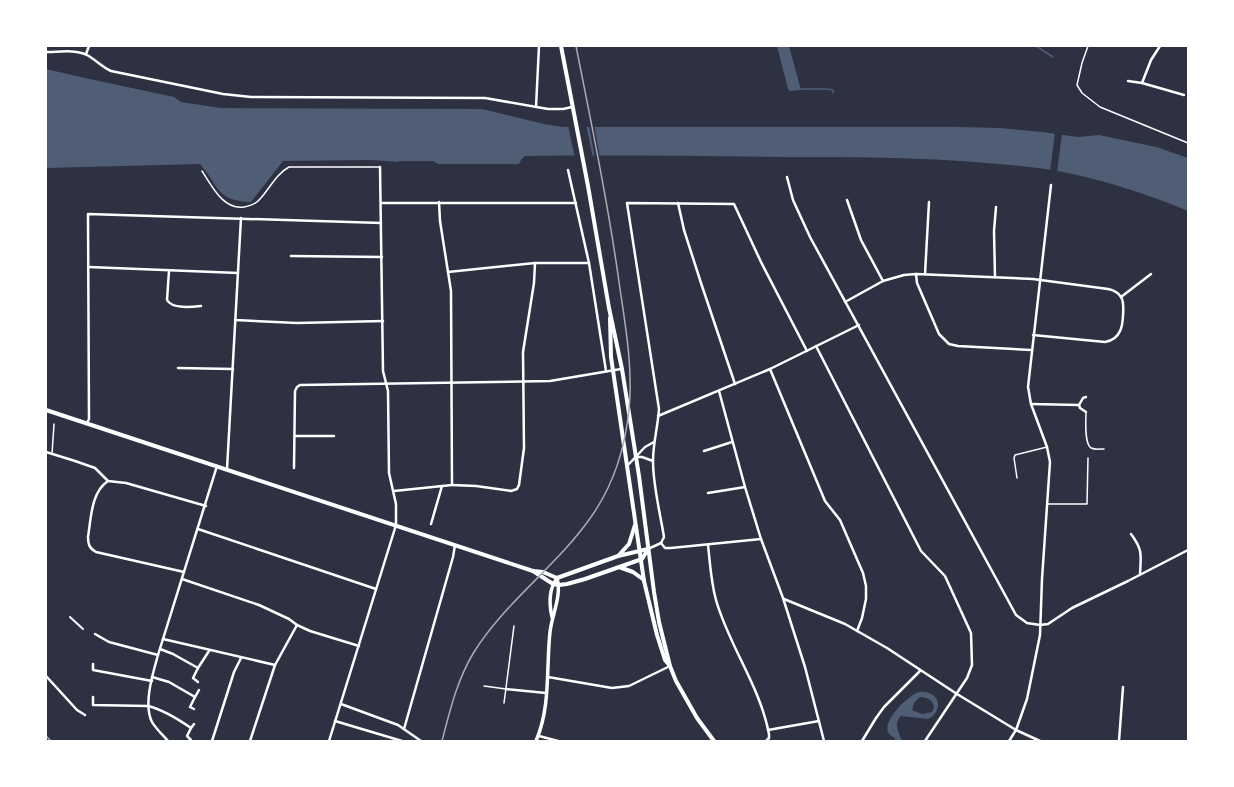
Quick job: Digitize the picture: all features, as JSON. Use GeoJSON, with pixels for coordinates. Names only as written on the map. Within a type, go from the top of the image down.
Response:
{"type":"FeatureCollection","features":[{"type":"Feature","properties":{"kind":"main road"},"geometry":{"type":"LineString","coordinates":[[561,46],[609,308],[622,369],[636,457],[654,592],[670,666],[684,696],[697,718],[714,741]]}},
{"type":"Feature","properties":{"kind":"main road"},"geometry":{"type":"LineString","coordinates":[[609,308],[611,357],[641,552],[644,581],[657,635],[665,660],[670,666]]}},
{"type":"Feature","properties":{"kind":"main road"},"geometry":{"type":"LineString","coordinates":[[46,410],[533,571],[543,572],[557,578],[618,556],[641,552],[648,549]]}},
{"type":"Feature","properties":{"kind":"main road"},"geometry":{"type":"LineString","coordinates":[[618,556],[629,544],[636,522]]}},
{"type":"Feature","properties":{"kind":"main road"},"geometry":{"type":"LineString","coordinates":[[533,571],[553,584],[559,585],[585,580],[642,559],[648,549]]}},
{"type":"Feature","properties":{"kind":"main road"},"geometry":{"type":"LineString","coordinates":[[619,567],[633,572],[644,581]]}},
{"type":"Feature","properties":{"kind":"street"},"geometry":{"type":"LineString","coordinates":[[86,54],[89,46]]}},
{"type":"Feature","properties":{"kind":"street"},"geometry":{"type":"LineString","coordinates":[[536,107],[539,46]]}},
{"type":"Feature","properties":{"kind":"street"},"geometry":{"type":"LineString","coordinates":[[1142,83],[1151,60],[1160,46]]}},
{"type":"Feature","properties":{"kind":"street"},"geometry":{"type":"LineString","coordinates":[[46,52],[86,54],[111,71],[215,92],[244,96],[279,98],[485,98],[536,107],[563,109],[572,107]]}},
{"type":"Feature","properties":{"kind":"street"},"geometry":{"type":"LineString","coordinates":[[1128,81],[1142,83],[1184,95]]}},
{"type":"Feature","properties":{"kind":"street"},"geometry":{"type":"LineString","coordinates":[[329,741],[396,525],[394,491],[389,473],[389,401],[387,383],[383,371],[382,203],[380,199],[380,167]]}},
{"type":"Feature","properties":{"kind":"street"},"geometry":{"type":"LineString","coordinates":[[568,170],[589,263],[606,371]]}},
{"type":"Feature","properties":{"kind":"street"},"geometry":{"type":"LineString","coordinates":[[787,177],[793,200],[810,237],[1016,615],[1027,623],[1040,625],[1048,624],[1072,608],[1188,550]]}},
{"type":"Feature","properties":{"kind":"street"},"geometry":{"type":"LineString","coordinates":[[1009,741],[1016,730],[1029,694],[1040,635],[1042,579],[1050,462],[1047,447],[1031,404],[1028,387],[1031,350],[1051,185]]}},
{"type":"Feature","properties":{"kind":"street"},"geometry":{"type":"LineString","coordinates":[[847,200],[861,240],[883,281]]}},
{"type":"Feature","properties":{"kind":"street"},"geometry":{"type":"LineString","coordinates":[[439,202],[440,220],[451,291],[452,485]]}},
{"type":"Feature","properties":{"kind":"street"},"geometry":{"type":"LineString","coordinates":[[925,274],[929,202]]}},
{"type":"Feature","properties":{"kind":"street"},"geometry":{"type":"LineString","coordinates":[[382,203],[576,203]]}},
{"type":"Feature","properties":{"kind":"street"},"geometry":{"type":"LineString","coordinates":[[648,549],[661,544],[664,538],[653,461],[658,416],[658,394],[627,203],[734,204],[761,262],[807,351]]}},
{"type":"Feature","properties":{"kind":"street"},"geometry":{"type":"LineString","coordinates":[[678,204],[684,230],[735,384]]}},
{"type":"Feature","properties":{"kind":"street"},"geometry":{"type":"LineString","coordinates":[[995,277],[994,231],[996,207]]}},
{"type":"Feature","properties":{"kind":"street"},"geometry":{"type":"LineString","coordinates":[[87,423],[89,419],[88,214],[381,223]]}},
{"type":"Feature","properties":{"kind":"street"},"geometry":{"type":"LineString","coordinates":[[226,469],[241,218]]}},
{"type":"Feature","properties":{"kind":"street"},"geometry":{"type":"LineString","coordinates":[[290,256],[382,257]]}},
{"type":"Feature","properties":{"kind":"street"},"geometry":{"type":"LineString","coordinates":[[448,272],[535,263],[589,263]]}},
{"type":"Feature","properties":{"kind":"street"},"geometry":{"type":"LineString","coordinates":[[394,491],[452,485],[484,487],[511,491],[517,489],[520,484],[523,460],[524,352],[534,283],[535,263]]}},
{"type":"Feature","properties":{"kind":"street"},"geometry":{"type":"LineString","coordinates":[[89,267],[238,273]]}},
{"type":"Feature","properties":{"kind":"street"},"geometry":{"type":"LineString","coordinates":[[169,271],[168,303],[174,306],[201,306]]}},
{"type":"Feature","properties":{"kind":"street"},"geometry":{"type":"LineString","coordinates":[[845,302],[883,281],[904,275],[916,274],[1040,280],[1108,289],[1114,291],[1121,297],[1123,305],[1120,331],[1110,341],[1105,342],[1033,335]]}},
{"type":"Feature","properties":{"kind":"street"},"geometry":{"type":"LineString","coordinates":[[916,274],[917,283],[939,334],[949,344],[958,346],[1031,350]]}},
{"type":"Feature","properties":{"kind":"street"},"geometry":{"type":"LineString","coordinates":[[1121,297],[1151,274]]}},
{"type":"Feature","properties":{"kind":"street"},"geometry":{"type":"LineString","coordinates":[[235,320],[297,323],[383,321]]}},
{"type":"Feature","properties":{"kind":"street"},"geometry":{"type":"LineString","coordinates":[[658,416],[770,369],[859,325]]}},
{"type":"Feature","properties":{"kind":"street"},"geometry":{"type":"LineString","coordinates":[[816,346],[921,551],[945,576],[971,633],[972,665],[967,678],[925,741]]}},
{"type":"Feature","properties":{"kind":"street"},"geometry":{"type":"LineString","coordinates":[[178,368],[233,369]]}},
{"type":"Feature","properties":{"kind":"street"},"geometry":{"type":"LineString","coordinates":[[294,468],[295,391],[300,385],[550,381],[622,369]]}},
{"type":"Feature","properties":{"kind":"street"},"geometry":{"type":"LineString","coordinates":[[770,369],[825,501],[840,520],[863,573],[866,586],[866,599],[862,618],[857,631]]}},
{"type":"Feature","properties":{"kind":"street"},"geometry":{"type":"LineString","coordinates":[[719,391],[732,442],[761,539],[783,598],[805,667],[824,741]]}},
{"type":"Feature","properties":{"kind":"street"},"geometry":{"type":"LineString","coordinates":[[1079,405],[1083,398],[1086,397]]}},
{"type":"Feature","properties":{"kind":"street"},"geometry":{"type":"LineString","coordinates":[[1031,404],[1079,405]]}},
{"type":"Feature","properties":{"kind":"street"},"geometry":{"type":"LineString","coordinates":[[1079,405],[1080,408],[1086,412]]}},
{"type":"Feature","properties":{"kind":"street"},"geometry":{"type":"LineString","coordinates":[[295,436],[334,436]]}},
{"type":"Feature","properties":{"kind":"street"},"geometry":{"type":"LineString","coordinates":[[628,465],[645,447],[654,442]]}},
{"type":"Feature","properties":{"kind":"street"},"geometry":{"type":"LineString","coordinates":[[704,451],[732,442]]}},
{"type":"Feature","properties":{"kind":"street"},"geometry":{"type":"LineString","coordinates":[[46,452],[95,468],[108,481],[126,483],[206,506]]}},
{"type":"Feature","properties":{"kind":"street"},"geometry":{"type":"LineString","coordinates":[[636,457],[642,457],[653,461]]}},
{"type":"Feature","properties":{"kind":"street"},"geometry":{"type":"LineString","coordinates":[[168,741],[153,723],[150,716],[148,706],[152,677],[206,506],[217,466]]}},
{"type":"Feature","properties":{"kind":"street"},"geometry":{"type":"LineString","coordinates":[[108,481],[99,489],[94,502],[88,537],[88,542],[91,549],[96,552],[184,572]]}},
{"type":"Feature","properties":{"kind":"street"},"geometry":{"type":"LineString","coordinates":[[431,524],[442,486]]}},
{"type":"Feature","properties":{"kind":"street"},"geometry":{"type":"LineString","coordinates":[[708,493],[745,487]]}},
{"type":"Feature","properties":{"kind":"street"},"geometry":{"type":"LineString","coordinates":[[198,529],[376,589]]}},
{"type":"Feature","properties":{"kind":"street"},"geometry":{"type":"LineString","coordinates":[[1131,534],[1139,545],[1141,552],[1140,575]]}},
{"type":"Feature","properties":{"kind":"street"},"geometry":{"type":"LineString","coordinates":[[661,544],[665,548],[671,548],[761,539]]}},
{"type":"Feature","properties":{"kind":"street"},"geometry":{"type":"LineString","coordinates":[[404,728],[453,557],[455,545]]}},
{"type":"Feature","properties":{"kind":"street"},"geometry":{"type":"LineString","coordinates":[[708,545],[712,582],[716,600],[726,627],[759,699],[768,730],[769,738],[766,741]]}},
{"type":"Feature","properties":{"kind":"street"},"geometry":{"type":"LineString","coordinates":[[536,741],[539,736],[547,693],[552,618],[550,608],[551,590],[557,578]]}},
{"type":"Feature","properties":{"kind":"street"},"geometry":{"type":"LineString","coordinates":[[552,618],[556,609],[559,585],[557,578]]}},
{"type":"Feature","properties":{"kind":"street"},"geometry":{"type":"LineString","coordinates":[[182,579],[259,605],[310,631],[359,646]]}},
{"type":"Feature","properties":{"kind":"street"},"geometry":{"type":"LineString","coordinates":[[783,598],[845,624],[887,648],[920,671],[1016,730],[1040,741]]}},
{"type":"Feature","properties":{"kind":"street"},"geometry":{"type":"LineString","coordinates":[[70,618],[83,629]]}},
{"type":"Feature","properties":{"kind":"street"},"geometry":{"type":"LineString","coordinates":[[250,741],[275,665],[297,625]]}},
{"type":"Feature","properties":{"kind":"street"},"geometry":{"type":"LineString","coordinates":[[95,634],[109,642],[158,655]]}},
{"type":"Feature","properties":{"kind":"street"},"geometry":{"type":"LineString","coordinates":[[163,639],[209,651],[275,665]]}},
{"type":"Feature","properties":{"kind":"street"},"geometry":{"type":"LineString","coordinates":[[160,649],[173,654],[198,668]]}},
{"type":"Feature","properties":{"kind":"street"},"geometry":{"type":"LineString","coordinates":[[198,682],[193,678],[209,651]]}},
{"type":"Feature","properties":{"kind":"street"},"geometry":{"type":"LineString","coordinates":[[212,741],[234,672],[241,658]]}},
{"type":"Feature","properties":{"kind":"street"},"geometry":{"type":"LineString","coordinates":[[93,664],[93,670],[152,681]]}},
{"type":"Feature","properties":{"kind":"street"},"geometry":{"type":"LineString","coordinates":[[548,677],[608,688],[623,688],[670,666]]}},
{"type":"Feature","properties":{"kind":"street"},"geometry":{"type":"LineString","coordinates":[[862,741],[884,707],[920,671]]}},
{"type":"Feature","properties":{"kind":"street"},"geometry":{"type":"LineString","coordinates":[[46,676],[77,710],[85,715]]}},
{"type":"Feature","properties":{"kind":"street"},"geometry":{"type":"LineString","coordinates":[[152,677],[169,682],[195,697]]}},
{"type":"Feature","properties":{"kind":"street"},"geometry":{"type":"LineString","coordinates":[[1119,741],[1123,687]]}},
{"type":"Feature","properties":{"kind":"street"},"geometry":{"type":"LineString","coordinates":[[506,689],[547,693]]}},
{"type":"Feature","properties":{"kind":"street"},"geometry":{"type":"LineString","coordinates":[[194,709],[190,706],[199,690]]}},
{"type":"Feature","properties":{"kind":"street"},"geometry":{"type":"LineString","coordinates":[[93,697],[93,705],[148,706],[155,708],[176,717],[191,728]]}},
{"type":"Feature","properties":{"kind":"street"},"geometry":{"type":"LineString","coordinates":[[340,704],[404,728],[421,741]]}},
{"type":"Feature","properties":{"kind":"street"},"geometry":{"type":"LineString","coordinates":[[335,721],[402,741]]}},
{"type":"Feature","properties":{"kind":"street"},"geometry":{"type":"LineString","coordinates":[[768,730],[819,721]]}},
{"type":"Feature","properties":{"kind":"street"},"geometry":{"type":"LineString","coordinates":[[191,740],[187,736],[194,724]]}},
{"type":"Feature","properties":{"kind":"street"},"geometry":{"type":"LineString","coordinates":[[539,736],[558,741]]}},
{"type":"Feature","properties":{"kind":"lane"},"geometry":{"type":"LineString","coordinates":[[1088,46],[1077,85],[1082,93],[1100,107],[1188,143]]}},
{"type":"Feature","properties":{"kind":"lane"},"geometry":{"type":"LineString","coordinates":[[202,171],[216,193],[228,204],[236,208],[249,206],[260,200],[281,171],[289,167],[380,167]]}},
{"type":"Feature","properties":{"kind":"lane"},"geometry":{"type":"LineString","coordinates":[[1086,412],[1086,441],[1091,448],[1104,449]]}},
{"type":"Feature","properties":{"kind":"lane"},"geometry":{"type":"LineString","coordinates":[[52,454],[54,424]]}},
{"type":"Feature","properties":{"kind":"lane"},"geometry":{"type":"LineString","coordinates":[[1017,478],[1014,458],[1015,455],[1047,447]]}},
{"type":"Feature","properties":{"kind":"lane"},"geometry":{"type":"LineString","coordinates":[[1048,504],[1087,504],[1088,458]]}},
{"type":"Feature","properties":{"kind":"lane"},"geometry":{"type":"LineString","coordinates":[[504,703],[514,626]]}},
{"type":"Feature","properties":{"kind":"lane"},"geometry":{"type":"LineString","coordinates":[[484,686],[506,689]]}},
{"type":"Feature","properties":{"kind":"water"},"geometry":{"type":"Polygon","coordinates":[[[777,46],[789,46],[801,90],[790,91],[788,89],[777,46]]]}},
{"type":"Feature","properties":{"kind":"water"},"geometry":{"type":"Polygon","coordinates":[[[46,69],[174,97],[181,102],[220,108],[482,109],[562,127],[958,127],[1000,128],[1078,137],[1099,135],[1156,147],[1188,158],[1188,211],[1127,188],[1054,170],[1015,165],[960,161],[858,157],[525,156],[519,164],[438,164],[433,161],[398,162],[371,160],[283,161],[251,202],[240,201],[231,199],[224,195],[200,164],[46,168],[46,69]]]}},
{"type":"Feature","properties":{"kind":"water"},"geometry":{"type":"Polygon","coordinates":[[[919,692],[926,692],[932,694],[938,702],[936,712],[928,719],[901,716],[897,722],[897,725],[902,741],[895,741],[895,738],[888,732],[887,727],[889,721],[898,708],[919,692]],[[920,697],[914,703],[912,710],[922,714],[932,712],[934,707],[932,702],[920,697]]]}},
{"type":"Feature","properties":{"kind":"pier"},"geometry":{"type":"Polygon","coordinates":[[[568,125],[586,125],[593,158],[575,158],[568,125]]]}},
{"type":"Feature","properties":{"kind":"pier"},"geometry":{"type":"Polygon","coordinates":[[[589,125],[594,125],[600,158],[595,158],[589,125]]]}},
{"type":"Feature","properties":{"kind":"pier"},"geometry":{"type":"Polygon","coordinates":[[[1055,132],[1062,133],[1057,173],[1050,172],[1055,132]]]}},
{"type":"Feature","properties":{"kind":"waterway"},"geometry":{"type":"LineString","coordinates":[[1036,46],[1053,57]]}},
{"type":"Feature","properties":{"kind":"waterway"},"geometry":{"type":"LineString","coordinates":[[800,89],[827,89],[833,90],[833,93]]}},
{"type":"Feature","properties":{"kind":"railway"},"geometry":{"type":"LineString","coordinates":[[442,741],[459,684],[474,652],[501,616],[563,552],[591,517],[612,480],[621,452],[627,424],[630,395],[627,334],[616,259],[576,46]]}},
{"type":"Feature","properties":{"kind":"railway"},"geometry":{"type":"LineString","coordinates":[[46,736],[51,741]]}}]}
